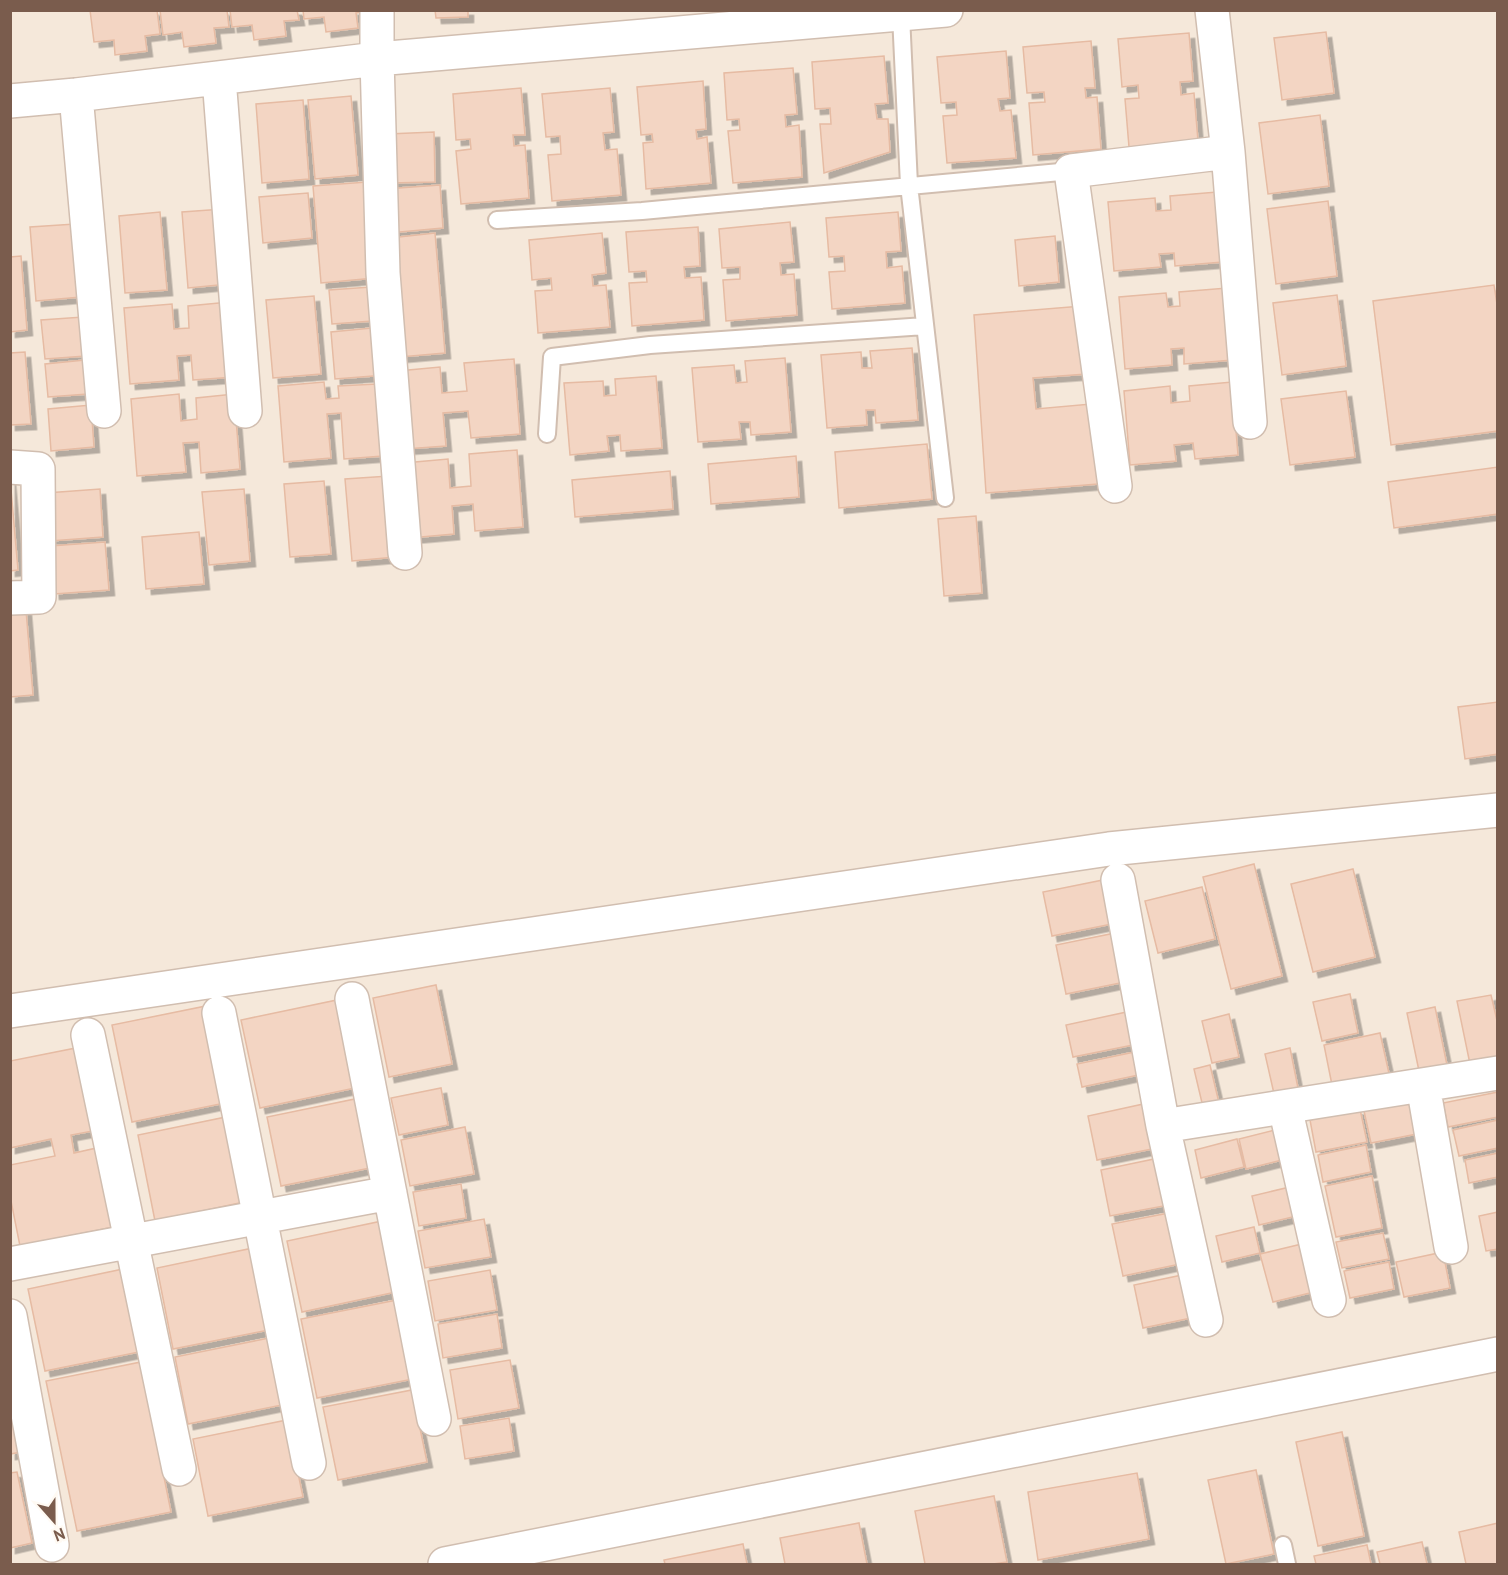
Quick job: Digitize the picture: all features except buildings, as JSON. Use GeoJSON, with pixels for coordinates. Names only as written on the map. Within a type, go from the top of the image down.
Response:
{"type":"FeatureCollection","features":[{"type":"Feature","properties":{"kind":"street"},"geometry":{"type":"LineString","coordinates":[[377,10],[383,273],[405,554]]}},
{"type":"Feature","properties":{"kind":"street"},"geometry":{"type":"LineString","coordinates":[[10,101],[377,59],[946,10]]}},
{"type":"Feature","properties":{"kind":"street"},"geometry":{"type":"LineString","coordinates":[[1212,10],[1228,152],[1250,422]]}},
{"type":"Feature","properties":{"kind":"street"},"geometry":{"type":"LineString","coordinates":[[219,78],[245,411]]}},
{"type":"Feature","properties":{"kind":"street"},"geometry":{"type":"LineString","coordinates":[[76,95],[104,411]]}},
{"type":"Feature","properties":{"kind":"street"},"geometry":{"type":"LineString","coordinates":[[1115,486],[1071,171],[1228,152]]}},
{"type":"Feature","properties":{"kind":"street"},"geometry":{"type":"LineString","coordinates":[[10,467],[38,469],[39,586],[39,597],[10,598]]}},
{"type":"Feature","properties":{"kind":"street"},"geometry":{"type":"LineString","coordinates":[[10,1011],[1109,849],[1497,810]]}},
{"type":"Feature","properties":{"kind":"street"},"geometry":{"type":"LineString","coordinates":[[1118,880],[1163,1126],[1206,1320]]}},
{"type":"Feature","properties":{"kind":"street"},"geometry":{"type":"LineString","coordinates":[[352,999],[434,1419]]}},
{"type":"Feature","properties":{"kind":"street"},"geometry":{"type":"LineString","coordinates":[[219,1013],[309,1463]]}},
{"type":"Feature","properties":{"kind":"street"},"geometry":{"type":"LineString","coordinates":[[88,1035],[179,1469]]}},
{"type":"Feature","properties":{"kind":"street"},"geometry":{"type":"LineString","coordinates":[[1163,1126],[1497,1073]]}},
{"type":"Feature","properties":{"kind":"street"},"geometry":{"type":"LineString","coordinates":[[1423,1085],[1451,1247]]}},
{"type":"Feature","properties":{"kind":"street"},"geometry":{"type":"LineString","coordinates":[[1285,1107],[1329,1300]]}},
{"type":"Feature","properties":{"kind":"street"},"geometry":{"type":"LineString","coordinates":[[10,1264],[390,1193]]}},
{"type":"Feature","properties":{"kind":"street"},"geometry":{"type":"LineString","coordinates":[[10,1316],[52,1545]]}},
{"type":"Feature","properties":{"kind":"street"},"geometry":{"type":"LineString","coordinates":[[445,1564],[1497,1354]]}},
{"type":"Feature","properties":{"kind":"lane"},"geometry":{"type":"LineString","coordinates":[[881,14],[909,185],[945,498]]}},
{"type":"Feature","properties":{"kind":"lane"},"geometry":{"type":"LineString","coordinates":[[497,220],[642,211],[1071,171]]}},
{"type":"Feature","properties":{"kind":"lane"},"geometry":{"type":"LineString","coordinates":[[547,434],[552,357],[650,345],[925,326]]}},
{"type":"Feature","properties":{"kind":"lane"},"geometry":{"type":"LineString","coordinates":[[1283,1545],[1287,1564]]}},
{"type":"Feature","properties":{"kind":"shaded area"},"geometry":{"type":"Polygon","coordinates":[[[11,11],[1497,11],[1497,1564],[11,1564],[11,11]]]}}]}
